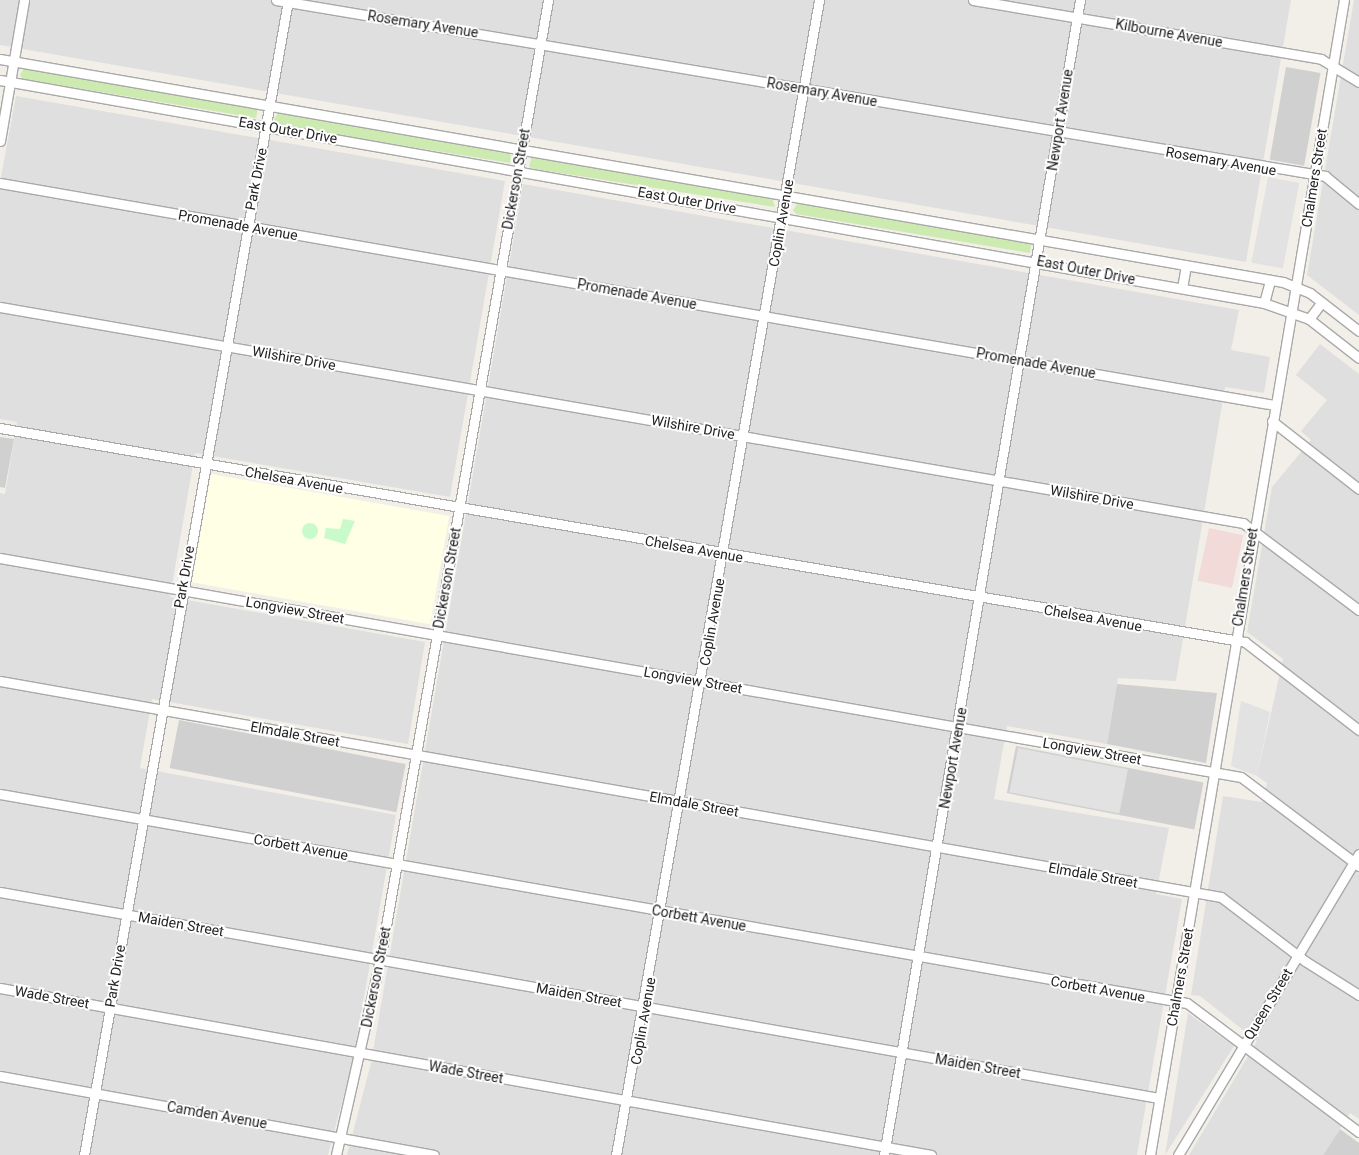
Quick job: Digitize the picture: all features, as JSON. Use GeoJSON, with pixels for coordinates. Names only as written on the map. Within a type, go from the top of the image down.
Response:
{"type":"FeatureCollection","features":[{"type":"Feature","properties":{"kind":"street"},"geometry":{"type":"LineString","coordinates":[[0,141],[5,81],[13,61],[24,0]]}},
{"type":"Feature","properties":{"kind":"street","name":"Rosemary Avenue"},"geometry":{"type":"LineString","coordinates":[[276,0],[540,43],[1059,133],[1325,176],[1359,204]]}},
{"type":"Feature","properties":{"kind":"street","name":"Dickerson Street"},"geometry":{"type":"LineString","coordinates":[[336,1155],[362,1053],[380,960],[480,390],[520,148],[548,0]]}},
{"type":"Feature","properties":{"kind":"street","name":"Coplin Avenue"},"geometry":{"type":"LineString","coordinates":[[616,1155],[629,1101],[766,316],[819,0]]}},
{"type":"Feature","properties":{"kind":"street","name":"Kilbourne Avenue"},"geometry":{"type":"LineString","coordinates":[[973,0],[1333,63],[1359,82]]}},
{"type":"Feature","properties":{"kind":"street","name":"Newport Avenue"},"geometry":{"type":"LineString","coordinates":[[885,1151],[1022,361],[1080,0]]}},
{"type":"Feature","properties":{"kind":"street","name":"Chalmers Street"},"geometry":{"type":"LineString","coordinates":[[1150,1155],[1274,405],[1296,287],[1313,175],[1344,0]]}},
{"type":"Feature","properties":{"kind":"street","name":"Park Drive"},"geometry":{"type":"LineString","coordinates":[[84,1155],[203,464],[288,1]]}},
{"type":"Feature","properties":{"kind":"street","name":"East Outer Drive"},"geometry":{"type":"LineString","coordinates":[[0,59],[1270,280],[1296,287],[1322,302],[1359,332]]}},
{"type":"Feature","properties":{"kind":"street","name":"East Outer Drive"},"geometry":{"type":"LineString","coordinates":[[5,81],[1038,260],[1264,303],[1291,310],[1309,319],[1359,358]]}},
{"type":"Feature","properties":{"kind":"street","name":"Promenade Avenue"},"geometry":{"type":"LineString","coordinates":[[0,183],[1274,405]]}},
{"type":"Feature","properties":{"kind":"street"},"geometry":{"type":"LineString","coordinates":[[1182,288],[1186,265]]}},
{"type":"Feature","properties":{"kind":"street"},"geometry":{"type":"LineString","coordinates":[[1264,303],[1270,280]]}},
{"type":"Feature","properties":{"kind":"street"},"geometry":{"type":"LineString","coordinates":[[1309,319],[1322,302]]}},
{"type":"Feature","properties":{"kind":"street","name":"Wilshire Drive"},"geometry":{"type":"LineString","coordinates":[[0,307],[745,436],[1254,527],[1359,610]]}},
{"type":"Feature","properties":{"kind":"street"},"geometry":{"type":"LineString","coordinates":[[1272,422],[1359,489]]}},
{"type":"Feature","properties":{"kind":"street","name":"Chelsea Avenue"},"geometry":{"type":"LineString","coordinates":[[0,428],[724,554],[1245,642],[1359,730]]}},
{"type":"Feature","properties":{"kind":"street","name":"Longview Street"},"geometry":{"type":"LineString","coordinates":[[0,558],[1245,778],[1356,864]]}},
{"type":"Feature","properties":{"kind":"street","name":"Elmdale Street"},"geometry":{"type":"LineString","coordinates":[[0,682],[1225,899],[1298,956],[1359,995]]}},
{"type":"Feature","properties":{"kind":"street","name":"Corbett Avenue"},"geometry":{"type":"LineString","coordinates":[[0,794],[1198,1007],[1359,1132]]}},
{"type":"Feature","properties":{"kind":"street","name":"Queen Street"},"geometry":{"type":"LineString","coordinates":[[1178,1155],[1356,864],[1359,854]]}},
{"type":"Feature","properties":{"kind":"street","name":"Maiden Street"},"geometry":{"type":"LineString","coordinates":[[0,892],[1159,1098]]}},
{"type":"Feature","properties":{"kind":"street","name":"Wade Street"},"geometry":{"type":"LineString","coordinates":[[0,988],[629,1101],[885,1151],[931,1155]]}},
{"type":"Feature","properties":{"kind":"street","name":"Camden Avenue"},"geometry":{"type":"LineString","coordinates":[[0,1076],[434,1155]]}},
{"type":"Feature","properties":{"kind":"shaded area"},"geometry":{"type":"Polygon","coordinates":[[[0,0],[1291,0],[1246,262],[0,45],[0,0]]]}},
{"type":"Feature","properties":{"kind":"shaded area"},"geometry":{"type":"Polygon","coordinates":[[[1354,0],[1359,0],[1359,315],[1307,275],[1354,0]]]}},
{"type":"Feature","properties":{"kind":"shaded area"},"geometry":{"type":"Polygon","coordinates":[[[1286,67],[1320,73],[1304,166],[1270,160],[1286,67]]]}},
{"type":"Feature","properties":{"kind":"shaded area"},"geometry":{"type":"Polygon","coordinates":[[[16,96],[505,181],[450,497],[195,453],[170,597],[425,642],[408,744],[152,699],[140,768],[396,815],[353,1060],[328,1155],[0,1155],[0,493],[5,494],[17,422],[0,419],[0,182],[16,96]]]}},
{"type":"Feature","properties":{"kind":"shaded area"},"geometry":{"type":"Polygon","coordinates":[[[1268,177],[1299,183],[1283,269],[1251,262],[1268,177]]]}},
{"type":"Feature","properties":{"kind":"shaded area"},"geometry":{"type":"Polygon","coordinates":[[[523,184],[1239,310],[1231,350],[1270,357],[1264,393],[1225,387],[1176,681],[1118,678],[1107,744],[1007,726],[994,799],[1169,828],[1156,894],[1182,899],[1137,1155],[347,1155],[371,1063],[523,184]]]}},
{"type":"Feature","properties":{"kind":"shaded area"},"geometry":{"type":"Polygon","coordinates":[[[1320,344],[1359,374],[1359,1119],[1350,1113],[1323,1155],[1189,1155],[1257,1041],[1200,996],[1191,995],[1223,796],[1262,802],[1267,783],[1257,776],[1283,659],[1247,632],[1272,487],[1311,440],[1301,431],[1327,400],[1296,375],[1320,344]]]}},
{"type":"Feature","properties":{"kind":"shaded area"},"geometry":{"type":"Polygon","coordinates":[[[0,437],[14,439],[5,488],[0,487],[0,437]]]}},
{"type":"Feature","properties":{"kind":"shaded area"},"geometry":{"type":"Polygon","coordinates":[[[211,474],[449,516],[430,624],[192,582],[211,474]]]}},
{"type":"Feature","properties":{"kind":"shaded area"},"geometry":{"type":"Polygon","coordinates":[[[1209,528],[1243,535],[1232,588],[1198,581],[1209,528]]]}},
{"type":"Feature","properties":{"kind":"shaded area"},"geometry":{"type":"Polygon","coordinates":[[[1117,684],[1217,693],[1206,763],[1107,744],[1117,684]]]}},
{"type":"Feature","properties":{"kind":"shaded area"},"geometry":{"type":"Polygon","coordinates":[[[1241,701],[1270,712],[1257,776],[1231,766],[1241,701]]]}},
{"type":"Feature","properties":{"kind":"shaded area"},"geometry":{"type":"Polygon","coordinates":[[[179,720],[406,764],[396,812],[170,768],[179,720]]]}},
{"type":"Feature","properties":{"kind":"shaded area"},"geometry":{"type":"Polygon","coordinates":[[[1016,746],[1203,782],[1194,830],[1007,793],[1016,746]]]}},
{"type":"Feature","properties":{"kind":"shaded area"},"geometry":{"type":"Polygon","coordinates":[[[1018,748],[1128,769],[1119,814],[1009,792],[1018,748]]]}},
{"type":"Feature","properties":{"kind":"shaded area"},"geometry":{"type":"Polygon","coordinates":[[[1188,1013],[1234,1046],[1165,1155],[1188,1013]]]}},
{"type":"Feature","properties":{"kind":"shaded area"},"geometry":{"type":"Polygon","coordinates":[[[1340,1129],[1359,1143],[1359,1155],[1323,1155],[1340,1129]]]}},
{"type":"Feature","properties":{"kind":"green space"},"geometry":{"type":"Polygon","coordinates":[[[24,68],[258,109],[256,118],[23,79],[20,75],[24,68]]]}},
{"type":"Feature","properties":{"kind":"green space"},"geometry":{"type":"Polygon","coordinates":[[[278,113],[504,152],[511,155],[510,163],[277,125],[273,121],[278,113]]]}},
{"type":"Feature","properties":{"kind":"green space"},"geometry":{"type":"Polygon","coordinates":[[[532,156],[772,198],[775,207],[535,169],[529,167],[532,156]]]}},
{"type":"Feature","properties":{"kind":"green space"},"geometry":{"type":"Polygon","coordinates":[[[798,203],[1026,242],[1031,244],[1030,253],[796,214],[793,210],[798,203]]]}},
{"type":"Feature","properties":{"kind":"green space"},"geometry":{"type":"Polygon","coordinates":[[[343,519],[355,521],[345,544],[324,538],[326,528],[340,529],[343,519]]]}},
{"type":"Feature","properties":{"kind":"green space"},"geometry":{"type":"Polygon","coordinates":[[[310,523],[316,525],[318,531],[316,537],[310,539],[304,537],[302,531],[304,525],[310,523]]]}}]}
